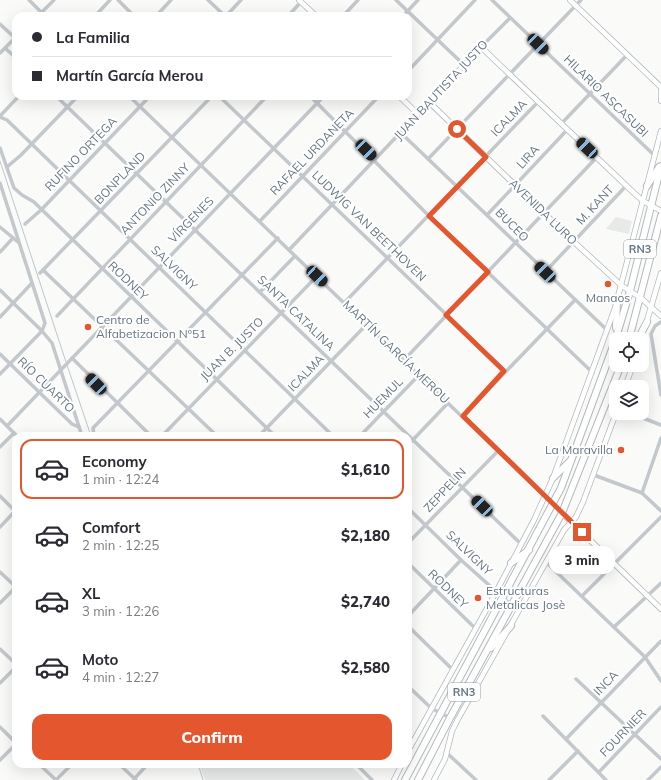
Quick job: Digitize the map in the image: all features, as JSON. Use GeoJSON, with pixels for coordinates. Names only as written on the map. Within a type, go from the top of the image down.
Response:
{"type":"FeatureCollection","features":[{"type":"Feature","properties":{"kind":"highway"},"geometry":{"type":"LineString","coordinates":[[647,186],[661,165]]}},
{"type":"Feature","properties":{"kind":"highway","name":"RN3"},"geometry":{"type":"LineString","coordinates":[[618,332],[630,291],[661,165]]}},
{"type":"Feature","properties":{"kind":"highway","name":"RN3"},"geometry":{"type":"LineString","coordinates":[[631,332],[661,216]]}},
{"type":"Feature","properties":{"kind":"highway"},"geometry":{"type":"LineString","coordinates":[[616,332],[617,302]]}},
{"type":"Feature","properties":{"kind":"highway"},"geometry":{"type":"LineString","coordinates":[[642,332],[647,322]]}},
{"type":"Feature","properties":{"kind":"highway","name":"RN3"},"geometry":{"type":"LineString","coordinates":[[412,766],[554,506],[573,458],[609,357]]}},
{"type":"Feature","properties":{"kind":"highway","name":"RN3"},"geometry":{"type":"LineString","coordinates":[[418,780],[483,656],[562,513],[620,372]]}},
{"type":"Feature","properties":{"kind":"highway"},"geometry":{"type":"LineString","coordinates":[[553,478],[573,458]]}},
{"type":"Feature","properties":{"kind":"highway"},"geometry":{"type":"LineString","coordinates":[[511,563],[530,549]]}},
{"type":"Feature","properties":{"kind":"highway"},"geometry":{"type":"LineString","coordinates":[[483,656],[511,626]]}},
{"type":"Feature","properties":{"kind":"highway","name":"RN3"},"geometry":{"type":"LineString","coordinates":[[405,778],[411,768]]}},
{"type":"Feature","properties":{"kind":"street"},"geometry":{"type":"LineString","coordinates":[[29,0],[42,12],[54,0]]}},
{"type":"Feature","properties":{"kind":"street"},"geometry":{"type":"LineString","coordinates":[[99,12],[110,0]]}},
{"type":"Feature","properties":{"kind":"street"},"geometry":{"type":"LineString","coordinates":[[118,0],[130,12]]}},
{"type":"Feature","properties":{"kind":"street"},"geometry":{"type":"LineString","coordinates":[[160,12],[171,0]]}},
{"type":"Feature","properties":{"kind":"street"},"geometry":{"type":"LineString","coordinates":[[208,0],[222,12]]}},
{"type":"Feature","properties":{"kind":"street"},"geometry":{"type":"LineString","coordinates":[[230,12],[241,0]]}},
{"type":"Feature","properties":{"kind":"street"},"geometry":{"type":"LineString","coordinates":[[347,12],[358,0]]}},
{"type":"Feature","properties":{"kind":"street"},"geometry":{"type":"LineString","coordinates":[[396,0],[408,11],[418,0]]}},
{"type":"Feature","properties":{"kind":"street"},"geometry":{"type":"LineString","coordinates":[[412,67],[476,0]]}},
{"type":"Feature","properties":{"kind":"street","name":"HILARIO ASCASUBI"},"geometry":{"type":"LineString","coordinates":[[492,0],[654,156]]}},
{"type":"Feature","properties":{"kind":"street"},"geometry":{"type":"LineString","coordinates":[[570,0],[661,89],[661,101]]}},
{"type":"Feature","properties":{"kind":"street"},"geometry":{"type":"LineString","coordinates":[[428,159],[581,0]]}},
{"type":"Feature","properties":{"kind":"street"},"geometry":{"type":"LineString","coordinates":[[291,12],[300,1],[312,12]]}},
{"type":"Feature","properties":{"kind":"street"},"geometry":{"type":"LineString","coordinates":[[412,15],[464,65]]}},
{"type":"Feature","properties":{"kind":"street","name":"JUAN BAUTISTA JUSTO"},"geometry":{"type":"LineString","coordinates":[[289,250],[510,18]]}},
{"type":"Feature","properties":{"kind":"street"},"geometry":{"type":"LineString","coordinates":[[0,24],[12,34]]}},
{"type":"Feature","properties":{"kind":"street"},"geometry":{"type":"LineString","coordinates":[[0,53],[12,40]]}},
{"type":"Feature","properties":{"kind":"street"},"geometry":{"type":"LineString","coordinates":[[481,47],[626,186],[643,201],[661,211]]}},
{"type":"Feature","properties":{"kind":"street"},"geometry":{"type":"LineString","coordinates":[[5,48],[12,54]]}},
{"type":"Feature","properties":{"kind":"street"},"geometry":{"type":"LineString","coordinates":[[561,124],[627,55]]}},
{"type":"Feature","properties":{"kind":"street"},"geometry":{"type":"LineString","coordinates":[[0,117],[15,100]]}},
{"type":"Feature","properties":{"kind":"street","name":"SANTA CATALINA"},"geometry":{"type":"LineString","coordinates":[[60,100],[405,432]]}},
{"type":"Feature","properties":{"kind":"street"},"geometry":{"type":"LineString","coordinates":[[7,167],[32,145],[74,100]]}},
{"type":"Feature","properties":{"kind":"street","name":"MARTÍN GARCÍA MEROU"},"geometry":{"type":"LineString","coordinates":[[133,100],[345,302],[448,404],[463,416],[661,609]]}},
{"type":"Feature","properties":{"kind":"street","name":"RUFINO ORTEGA"},"geometry":{"type":"LineString","coordinates":[[25,224],[41,210],[146,100]]}},
{"type":"Feature","properties":{"kind":"street","name":"BONPLAND"},"geometry":{"type":"LineString","coordinates":[[74,298],[42,272],[208,100]]}},
{"type":"Feature","properties":{"kind":"street","name":"LUDWIG VAN BEETHOVEN"},"geometry":{"type":"LineString","coordinates":[[223,100],[504,371]]}},
{"type":"Feature","properties":{"kind":"street","name":"ANTONIO ZINNY"},"geometry":{"type":"LineString","coordinates":[[57,316],[263,100]]}},
{"type":"Feature","properties":{"kind":"street"},"geometry":{"type":"LineString","coordinates":[[314,100],[429,216],[593,373]]}},
{"type":"Feature","properties":{"kind":"street","name":"VÍRGENES"},"geometry":{"type":"LineString","coordinates":[[60,370],[320,100]]}},
{"type":"Feature","properties":{"kind":"street","name":"RAFAEL URDANETA"},"geometry":{"type":"LineString","coordinates":[[260,221],[375,100]]}},
{"type":"Feature","properties":{"kind":"street"},"geometry":{"type":"LineString","coordinates":[[403,100],[418,114]]}},
{"type":"Feature","properties":{"kind":"street","name":"AVENIDA LURO"},"geometry":{"type":"LineString","coordinates":[[429,102],[574,242],[622,286],[641,298],[661,316]]}},
{"type":"Feature","properties":{"kind":"street","name":"ICALMA"},"geometry":{"type":"LineString","coordinates":[[345,302],[538,102]]}},
{"type":"Feature","properties":{"kind":"street","name":"SALVIGNY"},"geometry":{"type":"LineString","coordinates":[[0,117],[6,120],[329,432]]}},
{"type":"Feature","properties":{"kind":"street","name":"LIRA"},"geometry":{"type":"LineString","coordinates":[[487,215],[516,186],[567,130]]}},
{"type":"Feature","properties":{"kind":"street"},"geometry":{"type":"LineString","coordinates":[[412,744],[496,592],[545,497],[553,478],[608,331],[622,286],[661,131]]}},
{"type":"Feature","properties":{"kind":"street","name":"BUCEO"},"geometry":{"type":"LineString","coordinates":[[401,133],[608,331]]}},
{"type":"Feature","properties":{"kind":"street","name":"RODNEY"},"geometry":{"type":"LineString","coordinates":[[0,148],[14,188],[34,202],[271,432]]}},
{"type":"Feature","properties":{"kind":"street","name":"HUEMUL"},"geometry":{"type":"LineString","coordinates":[[404,360],[597,158]]}},
{"type":"Feature","properties":{"kind":"street"},"geometry":{"type":"LineString","coordinates":[[0,183],[45,323],[45,328],[0,374]]}},
{"type":"Feature","properties":{"kind":"street","name":"M. KANT"},"geometry":{"type":"LineString","coordinates":[[545,272],[626,186]]}},
{"type":"Feature","properties":{"kind":"street"},"geometry":{"type":"LineString","coordinates":[[0,227],[12,239],[18,242]]}},
{"type":"Feature","properties":{"kind":"street"},"geometry":{"type":"LineString","coordinates":[[0,252],[16,235]]}},
{"type":"Feature","properties":{"kind":"street"},"geometry":{"type":"LineString","coordinates":[[93,432],[93,430],[117,404],[278,238]]}},
{"type":"Feature","properties":{"kind":"street"},"geometry":{"type":"LineString","coordinates":[[260,292],[295,256]]}},
{"type":"Feature","properties":{"kind":"street"},"geometry":{"type":"LineString","coordinates":[[643,332],[661,274]]}},
{"type":"Feature","properties":{"kind":"street","name":"JUAN B. JUSTO"},"geometry":{"type":"LineString","coordinates":[[166,432],[216,379],[282,314],[317,276]]}},
{"type":"Feature","properties":{"kind":"street"},"geometry":{"type":"LineString","coordinates":[[0,316],[32,283]]}},
{"type":"Feature","properties":{"kind":"street"},"geometry":{"type":"LineString","coordinates":[[0,290],[42,331],[52,343],[81,432]]}},
{"type":"Feature","properties":{"kind":"street"},"geometry":{"type":"LineString","coordinates":[[74,298],[213,432]]}},
{"type":"Feature","properties":{"kind":"street"},"geometry":{"type":"LineString","coordinates":[[463,416],[504,371],[575,300]]}},
{"type":"Feature","properties":{"kind":"street"},"geometry":{"type":"LineString","coordinates":[[661,322],[656,326],[652,334],[661,396]]}},
{"type":"Feature","properties":{"kind":"street","name":"ICALMA"},"geometry":{"type":"LineString","coordinates":[[263,432],[367,324]]}},
{"type":"Feature","properties":{"kind":"street","name":"RÍO CUARTO"},"geometry":{"type":"LineString","coordinates":[[0,354],[72,424],[79,427]]}},
{"type":"Feature","properties":{"kind":"street"},"geometry":{"type":"LineString","coordinates":[[72,358],[147,432]]}},
{"type":"Feature","properties":{"kind":"street"},"geometry":{"type":"LineString","coordinates":[[7,426],[60,370]]}},
{"type":"Feature","properties":{"kind":"street","name":"HUEMUL"},"geometry":{"type":"LineString","coordinates":[[364,432],[419,375]]}},
{"type":"Feature","properties":{"kind":"street"},"geometry":{"type":"LineString","coordinates":[[413,440],[448,404]]}},
{"type":"Feature","properties":{"kind":"street"},"geometry":{"type":"LineString","coordinates":[[0,419],[13,432]]}},
{"type":"Feature","properties":{"kind":"street"},"geometry":{"type":"LineString","coordinates":[[434,780],[448,753],[452,732],[458,719],[564,530],[581,507],[614,420]]}},
{"type":"Feature","properties":{"kind":"street"},"geometry":{"type":"LineString","coordinates":[[648,420],[661,425]]}},
{"type":"Feature","properties":{"kind":"street"},"geometry":{"type":"LineString","coordinates":[[0,447],[12,435]]}},
{"type":"Feature","properties":{"kind":"street"},"geometry":{"type":"LineString","coordinates":[[642,493],[661,438]]}},
{"type":"Feature","properties":{"kind":"street","name":"SANTA CATALINA"},"geometry":{"type":"LineString","coordinates":[[413,440],[521,544]]}},
{"type":"Feature","properties":{"kind":"street","name":"ZEPPELIN"},"geometry":{"type":"LineString","coordinates":[[412,539],[498,451]]}},
{"type":"Feature","properties":{"kind":"street"},"geometry":{"type":"LineString","coordinates":[[594,475],[642,493],[661,511]]}},
{"type":"Feature","properties":{"kind":"street"},"geometry":{"type":"LineString","coordinates":[[0,496],[12,507]]}},
{"type":"Feature","properties":{"kind":"street","name":"SALVIGNY"},"geometry":{"type":"LineString","coordinates":[[412,512],[461,560],[518,611]]}},
{"type":"Feature","properties":{"kind":"street"},"geometry":{"type":"LineString","coordinates":[[0,526],[12,515]]}},
{"type":"Feature","properties":{"kind":"street"},"geometry":{"type":"LineString","coordinates":[[582,596],[661,517]]}},
{"type":"Feature","properties":{"kind":"street"},"geometry":{"type":"LineString","coordinates":[[412,612],[435,590],[461,560]]}},
{"type":"Feature","properties":{"kind":"street"},"geometry":{"type":"LineString","coordinates":[[547,562],[645,657],[661,681]]}},
{"type":"Feature","properties":{"kind":"street","name":"RODNEY"},"geometry":{"type":"LineString","coordinates":[[412,568],[475,628]]}},
{"type":"Feature","properties":{"kind":"street"},"geometry":{"type":"LineString","coordinates":[[0,572],[12,583]]}},
{"type":"Feature","properties":{"kind":"street"},"geometry":{"type":"LineString","coordinates":[[614,627],[661,583]]}},
{"type":"Feature","properties":{"kind":"street"},"geometry":{"type":"LineString","coordinates":[[0,603],[12,591]]}},
{"type":"Feature","properties":{"kind":"street"},"geometry":{"type":"LineString","coordinates":[[412,630],[452,669]]}},
{"type":"Feature","properties":{"kind":"street","name":"INCA"},"geometry":{"type":"LineString","coordinates":[[566,739],[661,641]]}},
{"type":"Feature","properties":{"kind":"street"},"geometry":{"type":"LineString","coordinates":[[0,649],[12,661]]}},
{"type":"Feature","properties":{"kind":"street"},"geometry":{"type":"LineString","coordinates":[[0,683],[12,670]]}},
{"type":"Feature","properties":{"kind":"street"},"geometry":{"type":"LineString","coordinates":[[576,679],[661,759]]}},
{"type":"Feature","properties":{"kind":"street"},"geometry":{"type":"LineString","coordinates":[[412,690],[431,708],[450,718]]}},
{"type":"Feature","properties":{"kind":"street","name":"FOURNIER"},"geometry":{"type":"LineString","coordinates":[[599,772],[661,707]]}},
{"type":"Feature","properties":{"kind":"street"},"geometry":{"type":"LineString","coordinates":[[543,716],[606,780]]}},
{"type":"Feature","properties":{"kind":"street"},"geometry":{"type":"LineString","coordinates":[[0,727],[12,739]]}},
{"type":"Feature","properties":{"kind":"street"},"geometry":{"type":"LineString","coordinates":[[0,760],[12,747]]}},
{"type":"Feature","properties":{"kind":"street"},"geometry":{"type":"LineString","coordinates":[[549,780],[578,751]]}},
{"type":"Feature","properties":{"kind":"street"},"geometry":{"type":"LineString","coordinates":[[448,753],[476,780]]}},
{"type":"Feature","properties":{"kind":"street"},"geometry":{"type":"LineString","coordinates":[[648,780],[661,767]]}},
{"type":"Feature","properties":{"kind":"street"},"geometry":{"type":"LineString","coordinates":[[43,768],[56,780],[68,768]]}},
{"type":"Feature","properties":{"kind":"street"},"geometry":{"type":"LineString","coordinates":[[124,768],[134,779],[144,768]]}},
{"type":"Feature","properties":{"kind":"street"},"geometry":{"type":"LineString","coordinates":[[360,768],[372,780]]}},
{"type":"Feature","properties":{"kind":"street"},"geometry":{"type":"LineString","coordinates":[[394,780],[400,768]]}},
{"type":"Feature","properties":{"kind":"shaded area"},"geometry":{"type":"Polygon","coordinates":[[[616,217],[632,221],[629,234],[606,229],[616,217]]]}},
{"type":"Feature","properties":{"kind":"shaded area"},"geometry":{"type":"Polygon","coordinates":[[[200,768],[353,768],[365,780],[205,780],[200,768]]]}},
{"type":"Feature","properties":{"kind":"waterway"},"geometry":{"type":"LineString","coordinates":[[0,161],[66,362]]}},
{"type":"Feature","properties":{"kind":"waterway"},"geometry":{"type":"LineString","coordinates":[[67,365],[90,432]]}},
{"type":"Feature","properties":{"kind":"waterway"},"geometry":{"type":"LineString","coordinates":[[199,768],[203,780]]}},
{"type":"Feature","properties":{"kind":"place","name":"Manaos"},"geometry":{"type":"Point","coordinates":[608,284]}},
{"type":"Feature","properties":{"kind":"place","name":"Centro de Alfabetizacion Nº51"},"geometry":{"type":"Point","coordinates":[88,327]}},
{"type":"Feature","properties":{"kind":"place","name":"La Maravilla"},"geometry":{"type":"Point","coordinates":[621,450]}},
{"type":"Feature","properties":{"kind":"place","name":"Estructuras Metalicas Josè"},"geometry":{"type":"Point","coordinates":[478,598]}},
{"type":"Feature","properties":{"kind":"route"},"geometry":{"type":"LineString","coordinates":[[457,129],[486,157],[429,216],[488,272],[446,315],[504,371],[463,416],[582,532]]}}]}
